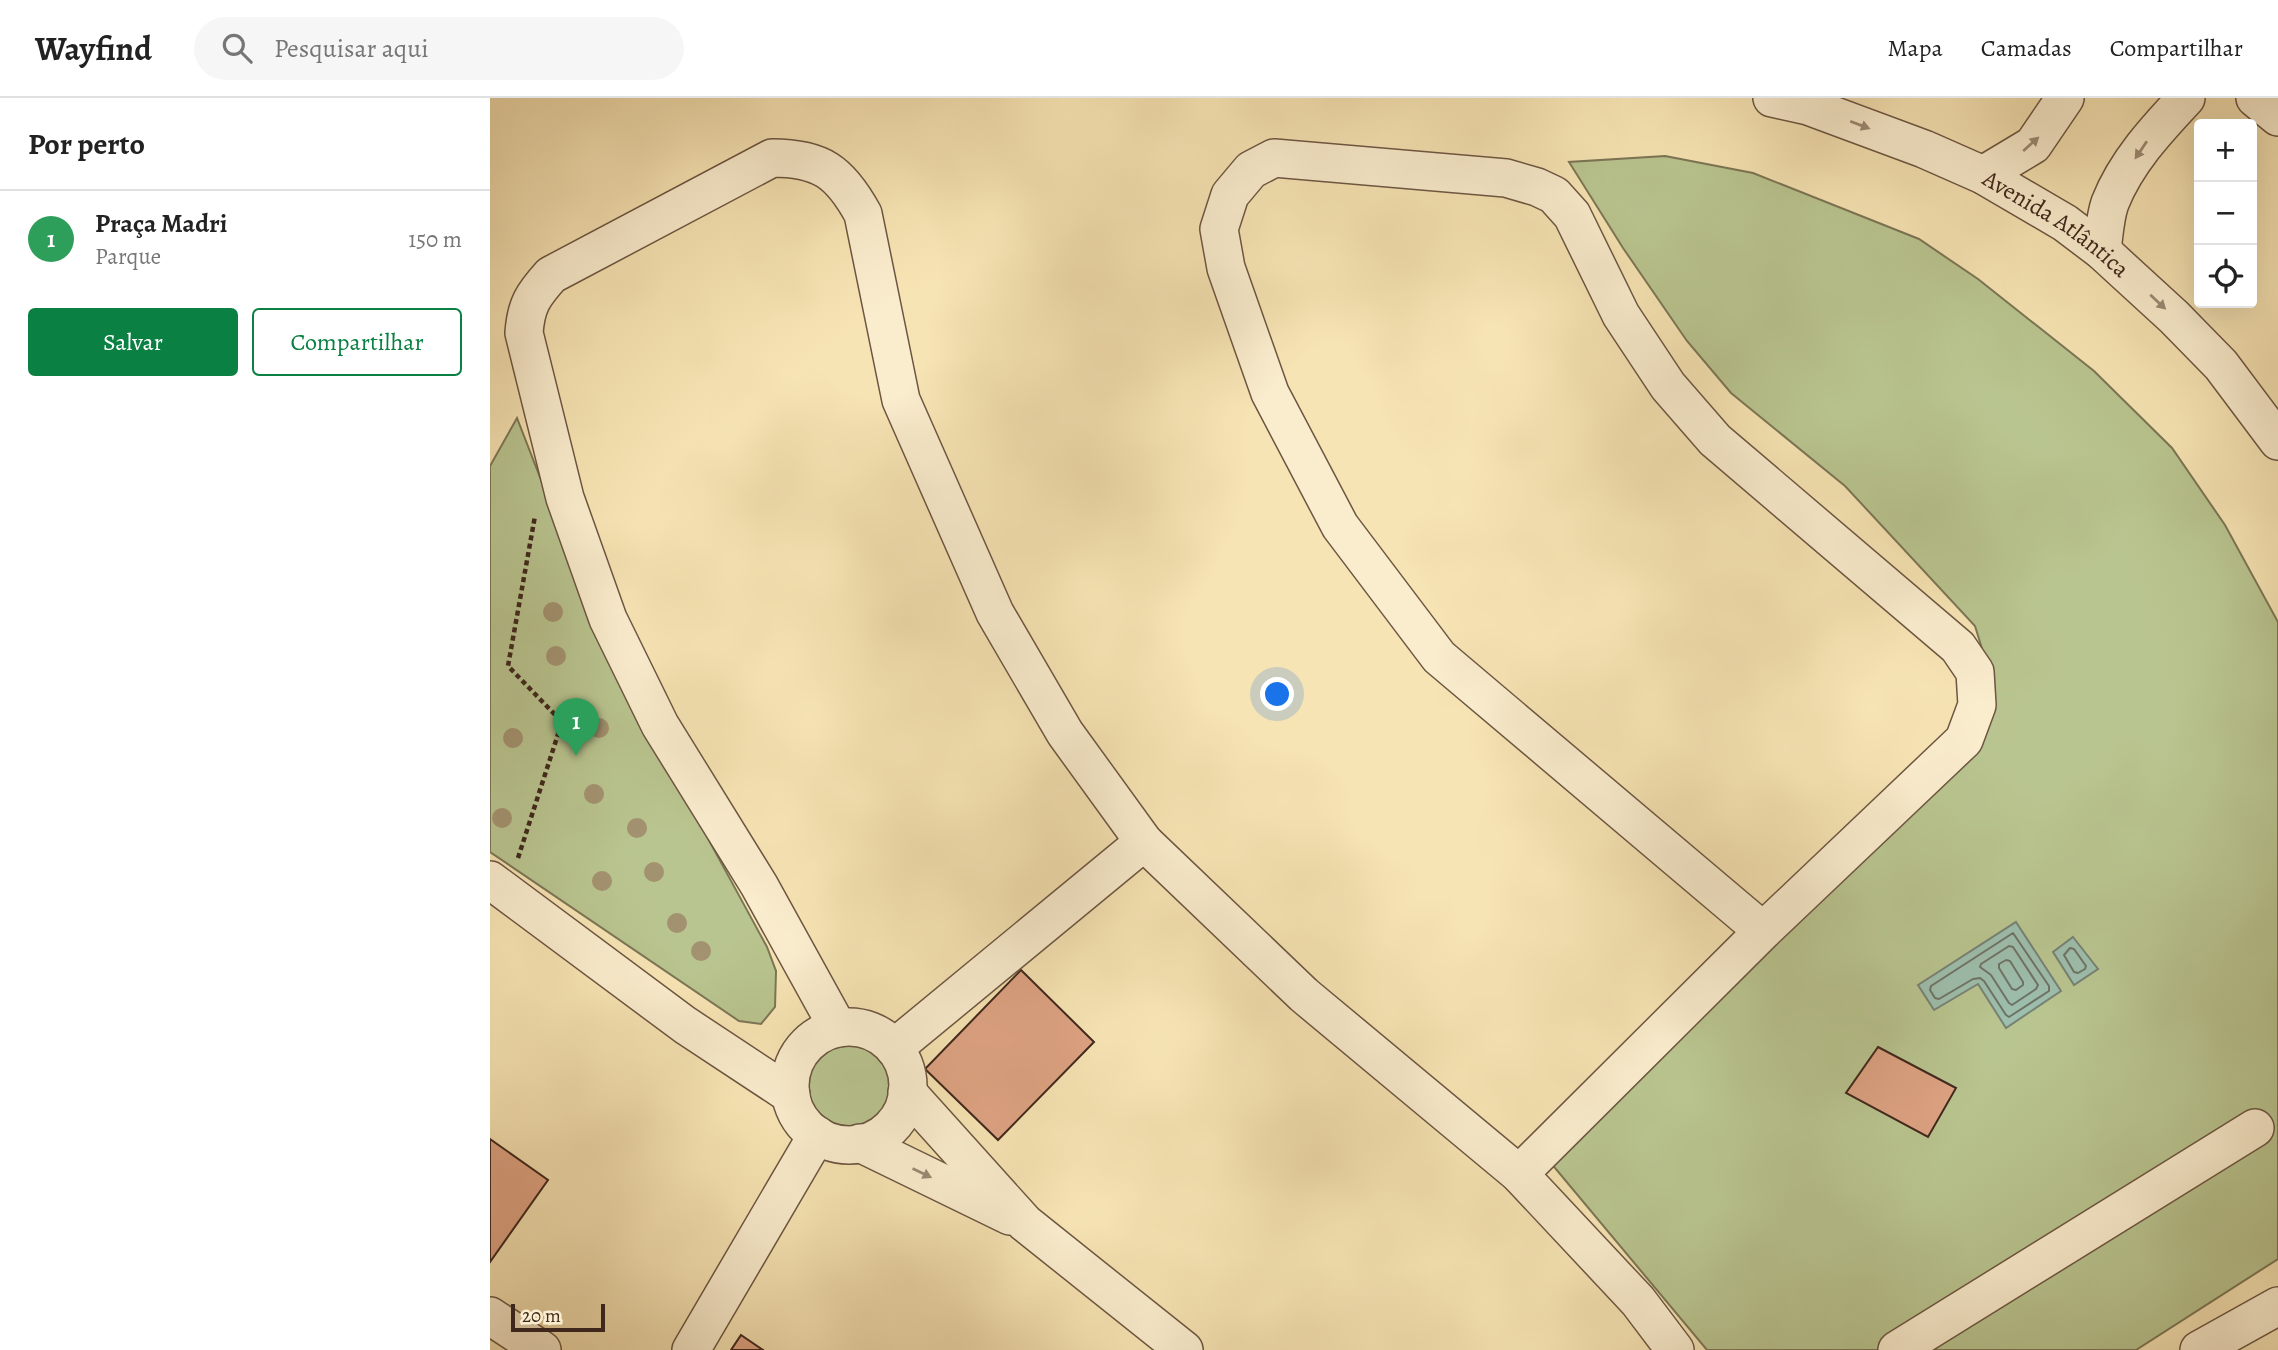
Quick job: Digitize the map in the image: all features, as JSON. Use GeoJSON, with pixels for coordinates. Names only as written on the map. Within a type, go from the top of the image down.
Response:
{"type":"FeatureCollection","features":[{"type":"Feature","properties":{"kind":"street","name":"Avenida Atlântica"},"geometry":{"type":"LineString","coordinates":[[1772,98],[1804,102],[1924,149],[1983,175],[2065,223],[2102,250],[2175,317],[2221,365],[2278,441]]}},
{"type":"Feature","properties":{"kind":"street"},"geometry":{"type":"LineString","coordinates":[[1983,175],[2033,145],[2065,98]]}},
{"type":"Feature","properties":{"kind":"street"},"geometry":{"type":"LineString","coordinates":[[2102,250],[2109,205],[2123,176],[2151,135],[2186,98]]}},
{"type":"Feature","properties":{"kind":"street"},"geometry":{"type":"LineString","coordinates":[[2255,98],[2278,117]]}},
{"type":"Feature","properties":{"kind":"street"},"geometry":{"type":"LineString","coordinates":[[838,1028],[759,885],[660,725],[608,619],[565,498],[524,333],[525,314],[530,300],[551,275],[772,158],[798,158],[825,169],[849,188],[863,214],[901,400],[995,613],[1065,733],[1144,842],[1304,995],[1519,1174],[1638,1301],[1675,1350]]}},
{"type":"Feature","properties":{"kind":"street"},"geometry":{"type":"LineString","coordinates":[[1519,1174],[1763,930],[1964,740],[1977,705],[1975,672],[1958,647],[1715,440],[1668,386],[1621,316],[1573,215],[1553,195],[1506,178],[1288,159],[1274,158],[1251,170],[1230,195],[1219,229],[1226,268],[1269,393],[1340,526],[1439,657],[1763,930]]}},
{"type":"Feature","properties":{"kind":"street"},"geometry":{"type":"LineString","coordinates":[[894,1048],[1144,842]]}},
{"type":"Feature","properties":{"kind":"street"},"geometry":{"type":"LineString","coordinates":[[499,886],[550,927],[685,1025],[791,1095]]}},
{"type":"Feature","properties":{"kind":"street"},"geometry":{"type":"LineString","coordinates":[[838,1028],[858,1028],[869,1030],[894,1048],[906,1073],[907,1092],[899,1115],[889,1129],[876,1138],[860,1143],[842,1144],[817,1135],[802,1121],[791,1095],[793,1068],[801,1052],[813,1039],[838,1028]]}},
{"type":"Feature","properties":{"kind":"street"},"geometry":{"type":"LineString","coordinates":[[907,1092],[1026,1223],[1184,1350]]}},
{"type":"Feature","properties":{"kind":"street"},"geometry":{"type":"LineString","coordinates":[[1897,1350],[2255,1128]]}},
{"type":"Feature","properties":{"kind":"street"},"geometry":{"type":"LineString","coordinates":[[691,1350],[817,1135]]}},
{"type":"Feature","properties":{"kind":"street"},"geometry":{"type":"LineString","coordinates":[[860,1143],[1026,1223]]}},
{"type":"Feature","properties":{"kind":"street"},"geometry":{"type":"LineString","coordinates":[[2199,1350],[2278,1306]]}},
{"type":"Feature","properties":{"kind":"street"},"geometry":{"type":"LineString","coordinates":[[490,1316],[541,1350]]}},
{"type":"Feature","properties":{"kind":"path"},"geometry":{"type":"LineString","coordinates":[[499,886],[562,722],[508,666],[537,504]]}},
{"type":"Feature","properties":{"kind":"green space"},"geometry":{"type":"Polygon","coordinates":[[[1665,156],[1753,173],[1919,239],[1978,279],[2094,371],[2172,448],[2225,525],[2278,622],[2278,1259],[2136,1350],[1707,1350],[1545,1156],[1981,721],[1988,668],[1975,626],[1845,486],[1731,393],[1687,341],[1623,248],[1569,162],[1665,156]]]}},
{"type":"Feature","properties":{"kind":"green space"},"geometry":{"type":"Polygon","coordinates":[[[517,418],[611,660],[767,947],[776,971],[775,1007],[761,1024],[739,1021],[490,852],[490,466],[517,418]]]}},
{"type":"Feature","properties":{"kind":"green space"},"geometry":{"type":"Polygon","coordinates":[[[848,1035],[867,1039],[883,1050],[894,1066],[898,1085],[894,1104],[883,1120],[867,1131],[848,1135],[829,1131],[813,1120],[802,1104],[798,1085],[802,1066],[813,1050],[829,1039],[848,1035]]]}},
{"type":"Feature","properties":{"kind":"water"},"geometry":{"type":"Polygon","coordinates":[[[2016,922],[2061,991],[2006,1028],[1978,984],[1934,1010],[1918,985],[2016,922]]]}},
{"type":"Feature","properties":{"kind":"water"},"geometry":{"type":"Polygon","coordinates":[[[2073,937],[2098,969],[2074,985],[2053,952],[2073,937]]]}},
{"type":"Feature","properties":{"kind":"building"},"geometry":{"type":"Polygon","coordinates":[[[1021,970],[1094,1042],[998,1140],[925,1069],[1021,970]]]}},
{"type":"Feature","properties":{"kind":"building"},"geometry":{"type":"Polygon","coordinates":[[[1878,1047],[1956,1088],[1928,1137],[1846,1093],[1878,1047]]]}},
{"type":"Feature","properties":{"kind":"building"},"geometry":{"type":"Polygon","coordinates":[[[490,1139],[548,1180],[490,1262],[490,1139]]]}},
{"type":"Feature","properties":{"kind":"building"},"geometry":{"type":"Polygon","coordinates":[[[741,1335],[763,1350],[731,1350],[741,1335]]]}},
{"type":"Feature","properties":{"kind":"place","name":"Praça Madri"},"geometry":{"type":"Point","coordinates":[576,756]}}]}
